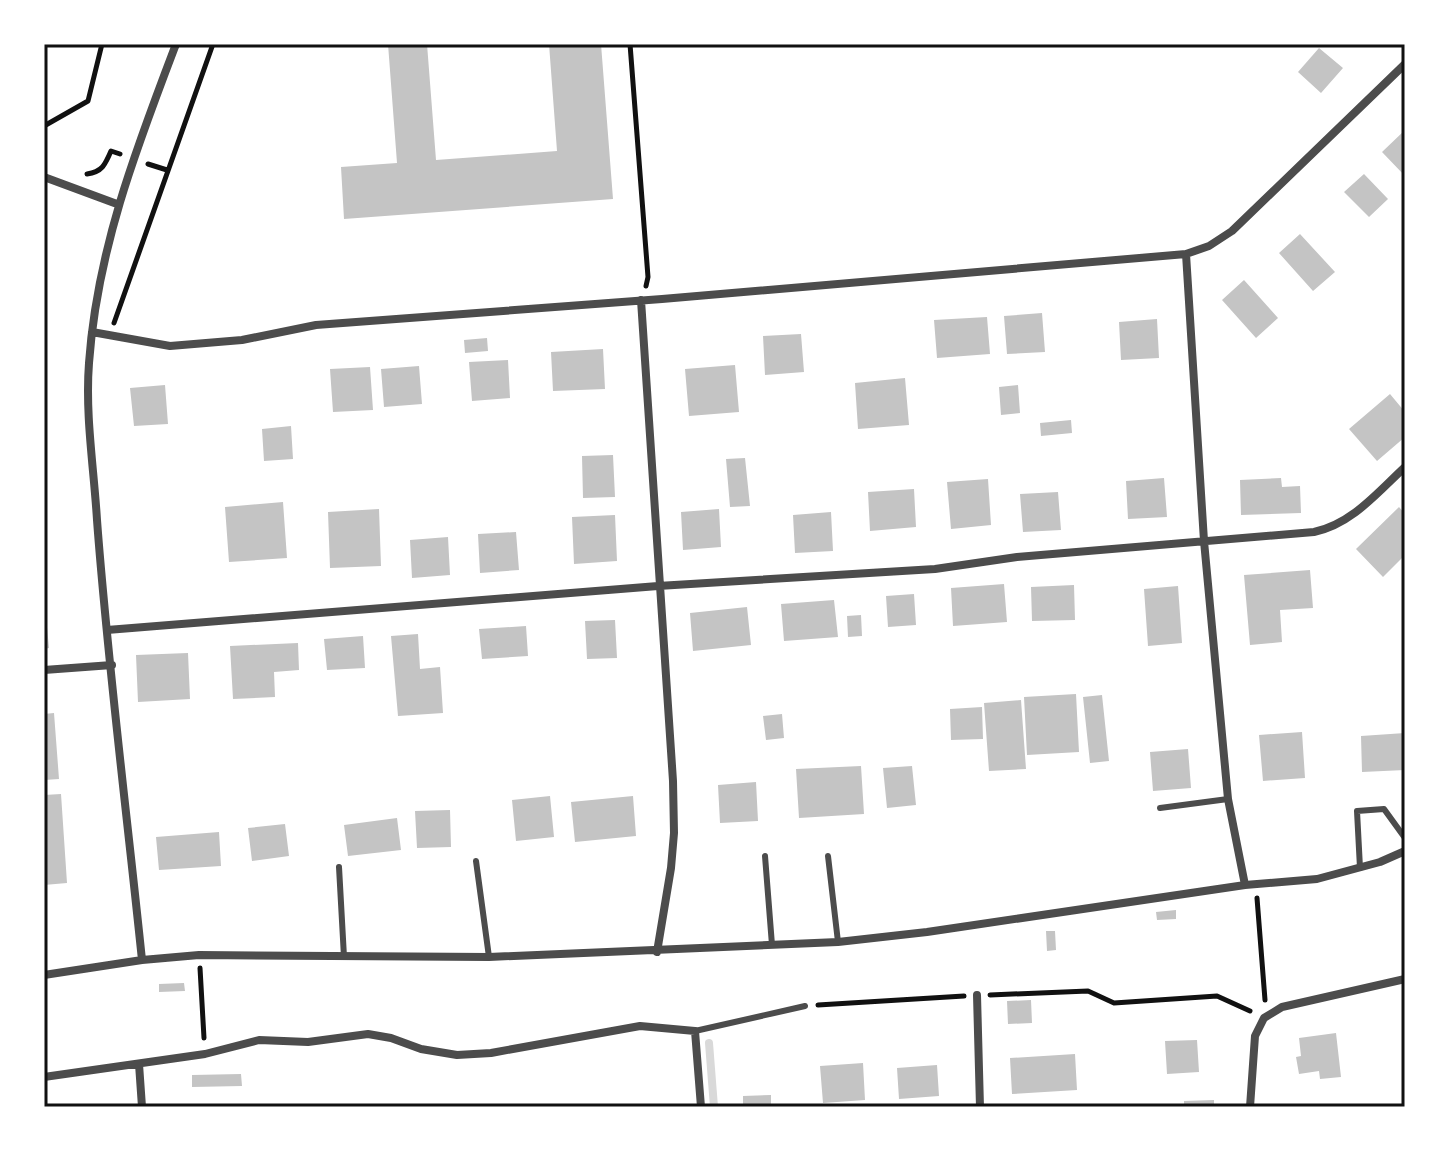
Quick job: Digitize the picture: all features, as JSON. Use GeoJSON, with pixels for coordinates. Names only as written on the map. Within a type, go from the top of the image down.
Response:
{"type":"FeatureCollection","features":[{"type":"Feature","properties":{"kind":"street"},"geometry":{"type":"LineString","coordinates":[[142,960],[107,630],[88,366],[97,293],[117,204],[176,44]]}},
{"type":"Feature","properties":{"kind":"street"},"geometry":{"type":"LineString","coordinates":[[92,332],[170,346],[242,340],[316,325],[1186,254],[1209,246],[1232,231],[1405,65]]}},
{"type":"Feature","properties":{"kind":"street"},"geometry":{"type":"LineString","coordinates":[[44,177],[117,204]]}},
{"type":"Feature","properties":{"kind":"street"},"geometry":{"type":"LineString","coordinates":[[1186,254],[1204,541],[1228,799],[1245,885]]}},
{"type":"Feature","properties":{"kind":"street"},"geometry":{"type":"LineString","coordinates":[[641,300],[673,781],[674,833],[657,952]]}},
{"type":"Feature","properties":{"kind":"street"},"geometry":{"type":"LineString","coordinates":[[107,630],[658,586],[935,569],[1017,557],[1332,528],[1362,507],[1405,467]]}},
{"type":"Feature","properties":{"kind":"street"},"geometry":{"type":"LineString","coordinates":[[44,670],[112,665]]}},
{"type":"Feature","properties":{"kind":"street"},"geometry":{"type":"LineString","coordinates":[[44,975],[199,955],[489,957],[838,942],[927,932],[1245,885],[1317,879],[1360,868],[1405,851]]}},
{"type":"Feature","properties":{"kind":"street"},"geometry":{"type":"LineString","coordinates":[[1250,1107],[1255,1036],[1264,1018],[1282,1007],[1405,979]]}},
{"type":"Feature","properties":{"kind":"street"},"geometry":{"type":"LineString","coordinates":[[977,995],[980,1107]]}},
{"type":"Feature","properties":{"kind":"street"},"geometry":{"type":"LineString","coordinates":[[44,1077],[205,1054],[259,1040],[308,1042],[368,1034],[391,1038],[421,1049],[457,1055],[491,1053],[640,1026],[695,1031],[701,1107]]}},
{"type":"Feature","properties":{"kind":"street"},"geometry":{"type":"LineString","coordinates":[[139,1064],[142,1107]]}},
{"type":"Feature","properties":{"kind":"lane"},"geometry":{"type":"LineString","coordinates":[[1160,808],[1228,799]]}},
{"type":"Feature","properties":{"kind":"lane"},"geometry":{"type":"LineString","coordinates":[[1360,868],[1357,811],[1384,809],[1405,838]]}},
{"type":"Feature","properties":{"kind":"lane"},"geometry":{"type":"LineString","coordinates":[[765,856],[772,945]]}},
{"type":"Feature","properties":{"kind":"lane"},"geometry":{"type":"LineString","coordinates":[[828,856],[838,942]]}},
{"type":"Feature","properties":{"kind":"lane"},"geometry":{"type":"LineString","coordinates":[[476,861],[489,957]]}},
{"type":"Feature","properties":{"kind":"lane"},"geometry":{"type":"LineString","coordinates":[[339,867],[344,957]]}},
{"type":"Feature","properties":{"kind":"lane"},"geometry":{"type":"LineString","coordinates":[[695,1031],[805,1006]]}},
{"type":"Feature","properties":{"kind":"path"},"geometry":{"type":"LineString","coordinates":[[44,126],[88,101],[102,44]]}},
{"type":"Feature","properties":{"kind":"path"},"geometry":{"type":"LineString","coordinates":[[110,335],[213,44]]}},
{"type":"Feature","properties":{"kind":"path"},"geometry":{"type":"LineString","coordinates":[[630,44],[648,277],[641,300]]}},
{"type":"Feature","properties":{"kind":"path"},"geometry":{"type":"LineString","coordinates":[[76,172],[98,172],[111,151],[167,170]]}},
{"type":"Feature","properties":{"kind":"path"},"geometry":{"type":"LineString","coordinates":[[805,1006],[1088,991],[1114,1003],[1217,996],[1264,1018],[1259,917]]}},
{"type":"Feature","properties":{"kind":"path"},"geometry":{"type":"LineString","coordinates":[[200,981],[204,1034]]}},
{"type":"Feature","properties":{"kind":"building"},"geometry":{"type":"Polygon","coordinates":[[[388,44],[427,44],[436,160],[557,151],[549,44],[601,44],[613,199],[344,219],[341,167],[397,163],[388,44]]]}},
{"type":"Feature","properties":{"kind":"building"},"geometry":{"type":"Polygon","coordinates":[[[1319,48],[1343,68],[1321,93],[1298,72],[1319,48]]]}},
{"type":"Feature","properties":{"kind":"building"},"geometry":{"type":"Polygon","coordinates":[[[1405,130],[1405,176],[1382,152],[1405,130]]]}},
{"type":"Feature","properties":{"kind":"building"},"geometry":{"type":"Polygon","coordinates":[[[1364,174],[1388,199],[1369,217],[1344,192],[1364,174]]]}},
{"type":"Feature","properties":{"kind":"building"},"geometry":{"type":"Polygon","coordinates":[[[1300,234],[1335,272],[1313,291],[1279,253],[1300,234]]]}},
{"type":"Feature","properties":{"kind":"building"},"geometry":{"type":"Polygon","coordinates":[[[1244,280],[1278,318],[1256,338],[1222,300],[1244,280]]]}},
{"type":"Feature","properties":{"kind":"building"},"geometry":{"type":"Polygon","coordinates":[[[1042,313],[1045,352],[1007,354],[1004,316],[1042,313]]]}},
{"type":"Feature","properties":{"kind":"building"},"geometry":{"type":"Polygon","coordinates":[[[987,317],[990,354],[937,358],[934,320],[987,317]]]}},
{"type":"Feature","properties":{"kind":"building"},"geometry":{"type":"Polygon","coordinates":[[[1157,319],[1159,358],[1121,360],[1119,322],[1157,319]]]}},
{"type":"Feature","properties":{"kind":"building"},"geometry":{"type":"Polygon","coordinates":[[[801,334],[804,372],[765,375],[763,336],[801,334]]]}},
{"type":"Feature","properties":{"kind":"building"},"geometry":{"type":"Polygon","coordinates":[[[487,338],[488,351],[465,353],[464,340],[487,338]]]}},
{"type":"Feature","properties":{"kind":"building"},"geometry":{"type":"Polygon","coordinates":[[[603,349],[605,389],[553,391],[551,352],[603,349]]]}},
{"type":"Feature","properties":{"kind":"building"},"geometry":{"type":"Polygon","coordinates":[[[508,360],[510,398],[472,401],[469,362],[508,360]]]}},
{"type":"Feature","properties":{"kind":"building"},"geometry":{"type":"Polygon","coordinates":[[[735,365],[739,412],[689,416],[685,369],[735,365]]]}},
{"type":"Feature","properties":{"kind":"building"},"geometry":{"type":"Polygon","coordinates":[[[419,366],[422,404],[384,407],[381,369],[419,366]]]}},
{"type":"Feature","properties":{"kind":"building"},"geometry":{"type":"Polygon","coordinates":[[[370,367],[373,410],[333,412],[330,369],[370,367]]]}},
{"type":"Feature","properties":{"kind":"building"},"geometry":{"type":"Polygon","coordinates":[[[905,378],[909,425],[858,429],[855,383],[905,378]]]}},
{"type":"Feature","properties":{"kind":"building"},"geometry":{"type":"Polygon","coordinates":[[[165,385],[168,424],[134,426],[130,388],[165,385]]]}},
{"type":"Feature","properties":{"kind":"building"},"geometry":{"type":"Polygon","coordinates":[[[1018,385],[1020,413],[1001,415],[999,387],[1018,385]]]}},
{"type":"Feature","properties":{"kind":"building"},"geometry":{"type":"Polygon","coordinates":[[[1390,394],[1405,412],[1405,437],[1377,461],[1349,429],[1390,394]]]}},
{"type":"Feature","properties":{"kind":"building"},"geometry":{"type":"Polygon","coordinates":[[[1071,420],[1072,433],[1041,436],[1040,423],[1071,420]]]}},
{"type":"Feature","properties":{"kind":"building"},"geometry":{"type":"Polygon","coordinates":[[[291,426],[293,459],[264,461],[262,429],[291,426]]]}},
{"type":"Feature","properties":{"kind":"building"},"geometry":{"type":"Polygon","coordinates":[[[613,455],[615,497],[583,498],[582,456],[613,455]]]}},
{"type":"Feature","properties":{"kind":"building"},"geometry":{"type":"Polygon","coordinates":[[[745,458],[750,506],[730,507],[726,459],[745,458]]]}},
{"type":"Feature","properties":{"kind":"building"},"geometry":{"type":"Polygon","coordinates":[[[1164,478],[1167,517],[1128,519],[1126,481],[1164,478]]]}},
{"type":"Feature","properties":{"kind":"building"},"geometry":{"type":"Polygon","coordinates":[[[1281,478],[1282,487],[1300,486],[1301,513],[1241,515],[1240,480],[1281,478]]]}},
{"type":"Feature","properties":{"kind":"building"},"geometry":{"type":"Polygon","coordinates":[[[988,479],[991,525],[951,529],[947,482],[988,479]]]}},
{"type":"Feature","properties":{"kind":"building"},"geometry":{"type":"Polygon","coordinates":[[[914,489],[916,527],[870,531],[868,492],[914,489]]]}},
{"type":"Feature","properties":{"kind":"building"},"geometry":{"type":"Polygon","coordinates":[[[1058,492],[1061,530],[1023,532],[1020,494],[1058,492]]]}},
{"type":"Feature","properties":{"kind":"building"},"geometry":{"type":"Polygon","coordinates":[[[283,502],[287,558],[229,562],[225,507],[283,502]]]}},
{"type":"Feature","properties":{"kind":"building"},"geometry":{"type":"Polygon","coordinates":[[[1399,507],[1405,514],[1405,555],[1383,577],[1356,549],[1399,507]]]}},
{"type":"Feature","properties":{"kind":"building"},"geometry":{"type":"Polygon","coordinates":[[[379,509],[381,566],[330,568],[328,512],[379,509]]]}},
{"type":"Feature","properties":{"kind":"building"},"geometry":{"type":"Polygon","coordinates":[[[719,509],[721,547],[683,550],[681,512],[719,509]]]}},
{"type":"Feature","properties":{"kind":"building"},"geometry":{"type":"Polygon","coordinates":[[[831,512],[833,551],[795,553],[793,515],[831,512]]]}},
{"type":"Feature","properties":{"kind":"building"},"geometry":{"type":"Polygon","coordinates":[[[615,515],[617,561],[574,564],[572,517],[615,515]]]}},
{"type":"Feature","properties":{"kind":"building"},"geometry":{"type":"Polygon","coordinates":[[[516,532],[519,570],[480,573],[478,534],[516,532]]]}},
{"type":"Feature","properties":{"kind":"building"},"geometry":{"type":"Polygon","coordinates":[[[448,537],[450,575],[412,578],[410,540],[448,537]]]}},
{"type":"Feature","properties":{"kind":"building"},"geometry":{"type":"Polygon","coordinates":[[[1310,570],[1313,608],[1280,610],[1282,642],[1250,645],[1244,575],[1310,570]]]}},
{"type":"Feature","properties":{"kind":"building"},"geometry":{"type":"Polygon","coordinates":[[[1004,584],[1007,622],[953,626],[951,588],[1004,584]]]}},
{"type":"Feature","properties":{"kind":"building"},"geometry":{"type":"Polygon","coordinates":[[[1074,585],[1075,620],[1032,621],[1031,587],[1074,585]]]}},
{"type":"Feature","properties":{"kind":"building"},"geometry":{"type":"Polygon","coordinates":[[[1178,586],[1182,643],[1148,646],[1144,589],[1178,586]]]}},
{"type":"Feature","properties":{"kind":"building"},"geometry":{"type":"Polygon","coordinates":[[[914,594],[916,625],[888,627],[886,596],[914,594]]]}},
{"type":"Feature","properties":{"kind":"building"},"geometry":{"type":"Polygon","coordinates":[[[834,600],[838,637],[784,641],[781,604],[834,600]]]}},
{"type":"Feature","properties":{"kind":"building"},"geometry":{"type":"Polygon","coordinates":[[[747,607],[751,645],[693,651],[690,613],[747,607]]]}},
{"type":"Feature","properties":{"kind":"building"},"geometry":{"type":"Polygon","coordinates":[[[861,615],[862,636],[848,637],[847,616],[861,615]]]}},
{"type":"Feature","properties":{"kind":"building"},"geometry":{"type":"Polygon","coordinates":[[[44,617],[49,648],[44,649],[44,617]]]}},
{"type":"Feature","properties":{"kind":"building"},"geometry":{"type":"Polygon","coordinates":[[[615,620],[617,658],[587,659],[585,621],[615,620]]]}},
{"type":"Feature","properties":{"kind":"building"},"geometry":{"type":"Polygon","coordinates":[[[526,626],[528,656],[482,659],[479,629],[526,626]]]}},
{"type":"Feature","properties":{"kind":"building"},"geometry":{"type":"Polygon","coordinates":[[[418,634],[420,669],[440,667],[443,713],[398,716],[391,636],[418,634]]]}},
{"type":"Feature","properties":{"kind":"building"},"geometry":{"type":"Polygon","coordinates":[[[363,636],[365,668],[327,670],[324,639],[363,636]]]}},
{"type":"Feature","properties":{"kind":"building"},"geometry":{"type":"Polygon","coordinates":[[[298,643],[299,670],[274,672],[275,697],[233,699],[230,646],[298,643]]]}},
{"type":"Feature","properties":{"kind":"building"},"geometry":{"type":"Polygon","coordinates":[[[188,653],[190,699],[138,702],[136,655],[188,653]]]}},
{"type":"Feature","properties":{"kind":"building"},"geometry":{"type":"Polygon","coordinates":[[[1076,694],[1079,752],[1027,755],[1024,697],[1076,694]]]}},
{"type":"Feature","properties":{"kind":"building"},"geometry":{"type":"Polygon","coordinates":[[[1102,695],[1109,761],[1090,763],[1083,697],[1102,695]]]}},
{"type":"Feature","properties":{"kind":"building"},"geometry":{"type":"Polygon","coordinates":[[[1021,700],[1026,769],[989,771],[984,703],[1021,700]]]}},
{"type":"Feature","properties":{"kind":"building"},"geometry":{"type":"Polygon","coordinates":[[[982,707],[983,739],[951,740],[950,709],[982,707]]]}},
{"type":"Feature","properties":{"kind":"building"},"geometry":{"type":"Polygon","coordinates":[[[54,713],[59,779],[44,780],[44,714],[54,713]]]}},
{"type":"Feature","properties":{"kind":"building"},"geometry":{"type":"Polygon","coordinates":[[[782,714],[784,738],[766,740],[763,716],[782,714]]]}},
{"type":"Feature","properties":{"kind":"building"},"geometry":{"type":"Polygon","coordinates":[[[1302,732],[1305,778],[1263,781],[1259,735],[1302,732]]]}},
{"type":"Feature","properties":{"kind":"building"},"geometry":{"type":"Polygon","coordinates":[[[1405,733],[1405,770],[1362,772],[1361,736],[1405,733]]]}},
{"type":"Feature","properties":{"kind":"building"},"geometry":{"type":"Polygon","coordinates":[[[1188,749],[1191,788],[1153,791],[1150,752],[1188,749]]]}},
{"type":"Feature","properties":{"kind":"building"},"geometry":{"type":"Polygon","coordinates":[[[861,766],[864,814],[799,818],[796,769],[861,766]]]}},
{"type":"Feature","properties":{"kind":"building"},"geometry":{"type":"Polygon","coordinates":[[[912,766],[916,805],[887,808],[883,768],[912,766]]]}},
{"type":"Feature","properties":{"kind":"building"},"geometry":{"type":"Polygon","coordinates":[[[756,782],[758,821],[720,823],[718,785],[756,782]]]}},
{"type":"Feature","properties":{"kind":"building"},"geometry":{"type":"Polygon","coordinates":[[[61,794],[67,883],[44,885],[44,795],[61,794]]]}},
{"type":"Feature","properties":{"kind":"building"},"geometry":{"type":"Polygon","coordinates":[[[550,796],[554,837],[516,841],[512,800],[550,796]]]}},
{"type":"Feature","properties":{"kind":"building"},"geometry":{"type":"Polygon","coordinates":[[[633,796],[636,836],[575,842],[571,802],[633,796]]]}},
{"type":"Feature","properties":{"kind":"building"},"geometry":{"type":"Polygon","coordinates":[[[450,810],[451,847],[417,848],[415,811],[450,810]]]}},
{"type":"Feature","properties":{"kind":"building"},"geometry":{"type":"Polygon","coordinates":[[[397,818],[401,850],[348,856],[344,825],[397,818]]]}},
{"type":"Feature","properties":{"kind":"building"},"geometry":{"type":"Polygon","coordinates":[[[285,824],[289,856],[252,861],[248,828],[285,824]]]}},
{"type":"Feature","properties":{"kind":"building"},"geometry":{"type":"Polygon","coordinates":[[[219,832],[221,866],[159,870],[156,837],[219,832]]]}},
{"type":"Feature","properties":{"kind":"building"},"geometry":{"type":"Polygon","coordinates":[[[1176,910],[1176,919],[1157,920],[1156,912],[1176,910]]]}},
{"type":"Feature","properties":{"kind":"building"},"geometry":{"type":"Polygon","coordinates":[[[1046,931],[1055,931],[1056,950],[1047,951],[1046,931]]]}},
{"type":"Feature","properties":{"kind":"building"},"geometry":{"type":"Polygon","coordinates":[[[184,983],[185,991],[159,992],[159,984],[184,983]]]}},
{"type":"Feature","properties":{"kind":"building"},"geometry":{"type":"Polygon","coordinates":[[[1031,1000],[1032,1023],[1008,1024],[1007,1001],[1031,1000]]]}},
{"type":"Feature","properties":{"kind":"building"},"geometry":{"type":"Polygon","coordinates":[[[1336,1033],[1341,1077],[1320,1079],[1319,1071],[1299,1074],[1296,1057],[1301,1056],[1299,1038],[1336,1033]]]}},
{"type":"Feature","properties":{"kind":"building"},"geometry":{"type":"Polygon","coordinates":[[[1197,1040],[1199,1072],[1167,1074],[1165,1041],[1197,1040]]]}},
{"type":"Feature","properties":{"kind":"building"},"geometry":{"type":"Polygon","coordinates":[[[1075,1054],[1077,1090],[1012,1094],[1010,1058],[1075,1054]]]}},
{"type":"Feature","properties":{"kind":"building"},"geometry":{"type":"Polygon","coordinates":[[[863,1063],[865,1100],[823,1103],[820,1066],[863,1063]]]}},
{"type":"Feature","properties":{"kind":"building"},"geometry":{"type":"Polygon","coordinates":[[[937,1065],[939,1096],[899,1099],[897,1068],[937,1065]]]}},
{"type":"Feature","properties":{"kind":"building"},"geometry":{"type":"Polygon","coordinates":[[[241,1074],[242,1086],[192,1087],[192,1075],[241,1074]]]}},
{"type":"Feature","properties":{"kind":"building"},"geometry":{"type":"Polygon","coordinates":[[[771,1095],[771,1107],[743,1107],[743,1096],[771,1095]]]}},
{"type":"Feature","properties":{"kind":"building"},"geometry":{"type":"Polygon","coordinates":[[[1214,1100],[1214,1107],[1184,1107],[1184,1101],[1214,1100]]]}},
{"type":"Feature","properties":{"kind":"waterway"},"geometry":{"type":"LineString","coordinates":[[709,1043],[714,1107]]}}]}
